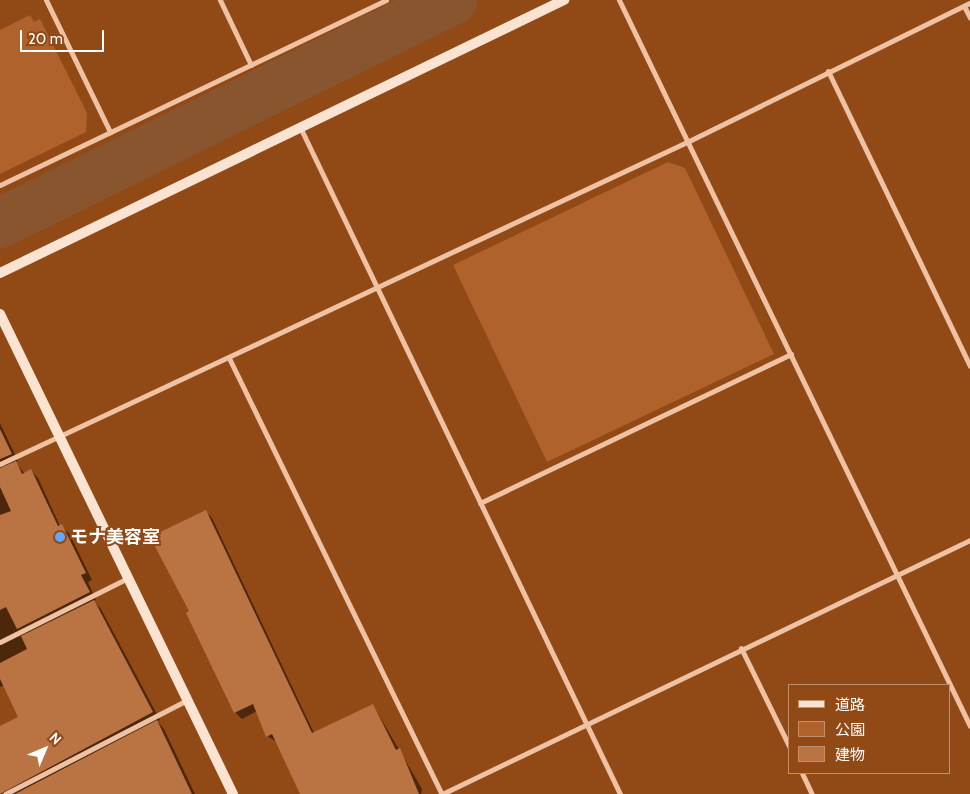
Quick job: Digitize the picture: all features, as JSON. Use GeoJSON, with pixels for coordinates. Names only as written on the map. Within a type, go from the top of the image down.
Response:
{"type":"FeatureCollection","features":[{"type":"Feature","properties":{"kind":"street"},"geometry":{"type":"LineString","coordinates":[[46,0],[110,132]]}},
{"type":"Feature","properties":{"kind":"street"},"geometry":{"type":"LineString","coordinates":[[220,0],[251,65]]}},
{"type":"Feature","properties":{"kind":"street"},"geometry":{"type":"LineString","coordinates":[[0,185],[386,0]]}},
{"type":"Feature","properties":{"kind":"street"},"geometry":{"type":"LineString","coordinates":[[0,273],[301,129],[564,0]]}},
{"type":"Feature","properties":{"kind":"street"},"geometry":{"type":"LineString","coordinates":[[619,0],[689,141],[950,684]]}},
{"type":"Feature","properties":{"kind":"street"},"geometry":{"type":"LineString","coordinates":[[0,464],[689,141],[967,4],[970,18]]}},
{"type":"Feature","properties":{"kind":"street"},"geometry":{"type":"LineString","coordinates":[[828,71],[970,366]]}},
{"type":"Feature","properties":{"kind":"street"},"geometry":{"type":"LineString","coordinates":[[301,129],[376,289],[620,794]]}},
{"type":"Feature","properties":{"kind":"street"},"geometry":{"type":"LineString","coordinates":[[0,314],[233,794]]}},
{"type":"Feature","properties":{"kind":"street"},"geometry":{"type":"LineString","coordinates":[[480,503],[791,354]]}},
{"type":"Feature","properties":{"kind":"street"},"geometry":{"type":"LineString","coordinates":[[229,358],[442,794],[586,722],[970,540]]}},
{"type":"Feature","properties":{"kind":"street"},"geometry":{"type":"LineString","coordinates":[[0,642],[128,578]]}},
{"type":"Feature","properties":{"kind":"street"},"geometry":{"type":"LineString","coordinates":[[741,648],[788,744]]}},
{"type":"Feature","properties":{"kind":"street"},"geometry":{"type":"LineString","coordinates":[[950,685],[970,726]]}},
{"type":"Feature","properties":{"kind":"street"},"geometry":{"type":"LineString","coordinates":[[5,794],[188,700]]}},
{"type":"Feature","properties":{"kind":"street"},"geometry":{"type":"LineString","coordinates":[[802,774],[812,794]]}},
{"type":"Feature","properties":{"kind":"green space"},"geometry":{"type":"Polygon","coordinates":[[[30,15],[34,22],[40,19],[87,113],[86,132],[0,174],[0,30],[30,15]]]}},
{"type":"Feature","properties":{"kind":"green space"},"geometry":{"type":"Polygon","coordinates":[[[668,162],[685,168],[774,354],[547,462],[453,265],[668,162]]]}},
{"type":"Feature","properties":{"kind":"building"},"geometry":{"type":"Polygon","coordinates":[[[0,429],[12,454],[0,459],[0,429]]]}},
{"type":"Feature","properties":{"kind":"building"},"geometry":{"type":"Polygon","coordinates":[[[16,461],[22,474],[31,469],[58,526],[62,524],[86,573],[81,575],[90,592],[17,629],[6,607],[0,610],[0,515],[11,511],[0,487],[0,468],[16,461]]]}},
{"type":"Feature","properties":{"kind":"building"},"geometry":{"type":"Polygon","coordinates":[[[206,510],[312,733],[373,704],[396,750],[400,748],[419,794],[300,794],[272,734],[266,737],[253,704],[234,713],[186,613],[189,611],[150,537],[206,510]]]}},
{"type":"Feature","properties":{"kind":"building"},"geometry":{"type":"Polygon","coordinates":[[[94,600],[153,712],[0,794],[0,726],[18,717],[0,679],[0,663],[27,649],[21,636],[94,600]]]}},
{"type":"Feature","properties":{"kind":"building"},"geometry":{"type":"Polygon","coordinates":[[[157,720],[192,794],[15,794],[157,720]]]}},
{"type":"Feature","properties":{"kind":"waterway"},"geometry":{"type":"LineString","coordinates":[[0,223],[452,0]]}},
{"type":"Feature","properties":{"kind":"place","name":"モナ美容室"},"geometry":{"type":"Point","coordinates":[60,537]}}]}
